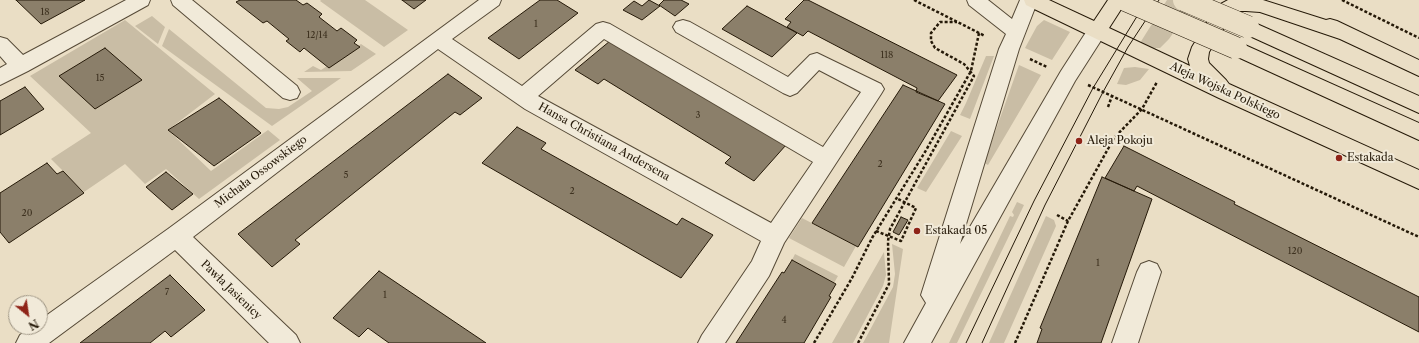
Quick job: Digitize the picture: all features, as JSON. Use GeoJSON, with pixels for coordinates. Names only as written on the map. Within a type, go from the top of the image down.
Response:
{"type":"FeatureCollection","features":[{"type":"Feature","properties":{"kind":"main road","name":"Aleja Wojska Polskiego"},"geometry":{"type":"LineString","coordinates":[[1033,0],[1226,92],[1419,180]]}},
{"type":"Feature","properties":{"kind":"main road"},"geometry":{"type":"LineString","coordinates":[[1072,19],[1074,0]]}},
{"type":"Feature","properties":{"kind":"main road"},"geometry":{"type":"LineString","coordinates":[[1097,31],[1118,0]]}},
{"type":"Feature","properties":{"kind":"main road"},"geometry":{"type":"LineString","coordinates":[[1125,0],[1236,48],[1419,132]]}},
{"type":"Feature","properties":{"kind":"main road"},"geometry":{"type":"LineString","coordinates":[[1184,0],[1248,27],[1419,105]]}},
{"type":"Feature","properties":{"kind":"main road"},"geometry":{"type":"LineString","coordinates":[[1283,0],[1343,33],[1419,68]]}},
{"type":"Feature","properties":{"kind":"main road"},"geometry":{"type":"LineString","coordinates":[[1226,92],[1207,75],[1200,66],[1198,59],[1199,52],[1214,26],[1224,11],[1232,5],[1240,3],[1260,6],[1343,33]]}},
{"type":"Feature","properties":{"kind":"street"},"geometry":{"type":"LineString","coordinates":[[0,77],[141,0]]}},
{"type":"Feature","properties":{"kind":"street"},"geometry":{"type":"LineString","coordinates":[[180,0],[290,92]]}},
{"type":"Feature","properties":{"kind":"street","name":"Michała Ossowskiego"},"geometry":{"type":"LineString","coordinates":[[29,343],[176,236],[492,0]]}},
{"type":"Feature","properties":{"kind":"street"},"geometry":{"type":"LineString","coordinates":[[976,0],[1016,32]]}},
{"type":"Feature","properties":{"kind":"street"},"geometry":{"type":"LineString","coordinates":[[919,339],[1006,57],[1029,0]]}},
{"type":"Feature","properties":{"kind":"street"},"geometry":{"type":"LineString","coordinates":[[684,27],[790,88],[817,60],[874,89],[774,237],[761,268],[711,343]]}},
{"type":"Feature","properties":{"kind":"street"},"geometry":{"type":"LineString","coordinates":[[528,92],[603,29],[827,160]]}},
{"type":"Feature","properties":{"kind":"street"},"geometry":{"type":"LineString","coordinates":[[919,339],[1065,82],[1097,31]]}},
{"type":"Feature","properties":{"kind":"street","name":"Hansa Christiana Andersena"},"geometry":{"type":"LineString","coordinates":[[438,39],[532,103],[774,237]]}},
{"type":"Feature","properties":{"kind":"street"},"geometry":{"type":"LineString","coordinates":[[0,44],[20,66]]}},
{"type":"Feature","properties":{"kind":"street","name":"Pawła Jasienicy"},"geometry":{"type":"LineString","coordinates":[[176,236],[287,343]]}},
{"type":"Feature","properties":{"kind":"street"},"geometry":{"type":"LineString","coordinates":[[1126,343],[1149,272]]}},
{"type":"Feature","properties":{"kind":"path"},"geometry":{"type":"LineString","coordinates":[[914,0],[960,22],[990,39]]}},
{"type":"Feature","properties":{"kind":"path"},"geometry":{"type":"LineString","coordinates":[[1342,0],[1419,38]]}},
{"type":"Feature","properties":{"kind":"path"},"geometry":{"type":"LineString","coordinates":[[858,343],[889,284],[890,229],[974,76],[964,64],[935,48],[931,41],[931,33],[940,22],[960,22]]}},
{"type":"Feature","properties":{"kind":"path"},"geometry":{"type":"LineString","coordinates":[[814,343],[852,278],[876,231],[971,71],[979,33]]}},
{"type":"Feature","properties":{"kind":"path"},"geometry":{"type":"LineString","coordinates":[[1028,58],[1048,67]]}},
{"type":"Feature","properties":{"kind":"path"},"geometry":{"type":"LineString","coordinates":[[1015,343],[1068,221],[1114,138],[1134,120],[1142,109],[1159,78]]}},
{"type":"Feature","properties":{"kind":"path"},"geometry":{"type":"LineString","coordinates":[[1084,84],[1142,109],[1419,237]]}},
{"type":"Feature","properties":{"kind":"path"},"geometry":{"type":"LineString","coordinates":[[1108,106],[1112,96]]}},
{"type":"Feature","properties":{"kind":"path"},"geometry":{"type":"LineString","coordinates":[[876,231],[900,241],[916,208],[896,198]]}},
{"type":"Feature","properties":{"kind":"path"},"geometry":{"type":"LineString","coordinates":[[1057,215],[1068,221]]}},
{"type":"Feature","properties":{"kind":"shaded area"},"geometry":{"type":"Polygon","coordinates":[[[365,0],[408,30],[384,47],[320,1],[365,0]]]}},
{"type":"Feature","properties":{"kind":"shaded area"},"geometry":{"type":"Polygon","coordinates":[[[1167,0],[1196,0],[1169,39],[1160,48],[1151,48],[1140,43],[1167,0]]]}},
{"type":"Feature","properties":{"kind":"shaded area"},"geometry":{"type":"Polygon","coordinates":[[[152,16],[165,27],[158,44],[135,26],[152,16]]]}},
{"type":"Feature","properties":{"kind":"shaded area"},"geometry":{"type":"Polygon","coordinates":[[[125,20],[215,94],[168,130],[211,171],[268,130],[280,140],[199,199],[166,169],[145,184],[125,164],[84,192],[51,159],[91,133],[30,76],[125,20]]]}},
{"type":"Feature","properties":{"kind":"shaded area"},"geometry":{"type":"Polygon","coordinates":[[[1044,20],[1070,32],[1052,60],[1025,48],[1037,26],[1044,20]]]}},
{"type":"Feature","properties":{"kind":"shaded area"},"geometry":{"type":"Polygon","coordinates":[[[169,29],[266,108],[279,109],[288,107],[312,91],[297,78],[341,78],[272,126],[162,46],[169,29]]]}},
{"type":"Feature","properties":{"kind":"shaded area"},"geometry":{"type":"Polygon","coordinates":[[[361,44],[376,54],[351,71],[304,72],[313,66],[321,70],[361,44]]]}},
{"type":"Feature","properties":{"kind":"shaded area"},"geometry":{"type":"Polygon","coordinates":[[[986,56],[994,56],[970,119],[960,115],[986,56]]]}},
{"type":"Feature","properties":{"kind":"shaded area"},"geometry":{"type":"Polygon","coordinates":[[[1019,65],[1041,75],[988,165],[984,163],[1019,65]]]}},
{"type":"Feature","properties":{"kind":"shaded area"},"geometry":{"type":"Polygon","coordinates":[[[1135,67],[1149,69],[1140,80],[1126,85],[1117,84],[1124,68],[1135,67]]]}},
{"type":"Feature","properties":{"kind":"shaded area"},"geometry":{"type":"Polygon","coordinates":[[[951,131],[962,136],[926,192],[917,188],[951,131]]]}},
{"type":"Feature","properties":{"kind":"shaded area"},"geometry":{"type":"Polygon","coordinates":[[[1017,202],[1024,205],[957,343],[949,343],[1010,216],[1013,217],[1014,215],[1012,212],[1017,202]]]}},
{"type":"Feature","properties":{"kind":"shaded area"},"geometry":{"type":"Polygon","coordinates":[[[1046,216],[1054,220],[1056,226],[1004,343],[989,343],[1046,216]]]}},
{"type":"Feature","properties":{"kind":"shaded area"},"geometry":{"type":"Polygon","coordinates":[[[802,218],[856,246],[844,267],[789,238],[802,218]]]}},
{"type":"Feature","properties":{"kind":"shaded area"},"geometry":{"type":"Polygon","coordinates":[[[892,244],[903,249],[889,343],[863,343],[893,287],[895,274],[892,244]]]}},
{"type":"Feature","properties":{"kind":"shaded area"},"geometry":{"type":"Polygon","coordinates":[[[884,252],[886,275],[883,286],[853,343],[832,343],[884,252]]]}},
{"type":"Feature","properties":{"kind":"shaded area"},"geometry":{"type":"Polygon","coordinates":[[[795,254],[838,276],[834,283],[792,260],[795,254]]]}},
{"type":"Feature","properties":{"kind":"building"},"geometry":{"type":"Polygon","coordinates":[[[16,0],[85,0],[41,24],[16,0]]]}},
{"type":"Feature","properties":{"kind":"building"},"geometry":{"type":"Polygon","coordinates":[[[240,0],[296,0],[303,5],[307,3],[322,14],[319,17],[337,31],[341,28],[357,40],[354,43],[360,47],[329,68],[304,48],[300,52],[286,41],[289,39],[267,21],[263,23],[236,2],[240,0]]]}},
{"type":"Feature","properties":{"kind":"building"},"geometry":{"type":"Polygon","coordinates":[[[402,0],[426,0],[414,9],[402,0]]]}},
{"type":"Feature","properties":{"kind":"building"},"geometry":{"type":"Polygon","coordinates":[[[540,0],[557,0],[578,13],[519,59],[488,38],[540,0]]]}},
{"type":"Feature","properties":{"kind":"building"},"geometry":{"type":"Polygon","coordinates":[[[649,0],[660,6],[642,20],[623,10],[634,1],[642,6],[649,0]]]}},
{"type":"Feature","properties":{"kind":"building"},"geometry":{"type":"Polygon","coordinates":[[[664,0],[681,0],[689,4],[675,16],[659,5],[664,0]]]}},
{"type":"Feature","properties":{"kind":"building"},"geometry":{"type":"Polygon","coordinates":[[[804,0],[808,0],[957,75],[938,101],[916,92],[917,88],[808,31],[803,36],[787,27],[791,22],[785,19],[804,0]]]}},
{"type":"Feature","properties":{"kind":"building"},"geometry":{"type":"Polygon","coordinates":[[[747,6],[797,33],[772,57],[722,29],[747,6]]]}},
{"type":"Feature","properties":{"kind":"building"},"geometry":{"type":"Polygon","coordinates":[[[610,41],[786,145],[754,181],[725,163],[731,157],[604,79],[598,84],[575,70],[610,41]]]}},
{"type":"Feature","properties":{"kind":"building"},"geometry":{"type":"Polygon","coordinates":[[[105,48],[142,80],[95,109],[59,76],[105,48]]]}},
{"type":"Feature","properties":{"kind":"building"},"geometry":{"type":"Polygon","coordinates":[[[448,74],[482,98],[460,115],[455,112],[295,240],[300,244],[272,267],[238,234],[448,74]]]}},
{"type":"Feature","properties":{"kind":"building"},"geometry":{"type":"Polygon","coordinates":[[[903,85],[945,104],[858,247],[812,223],[903,85]]]}},
{"type":"Feature","properties":{"kind":"building"},"geometry":{"type":"Polygon","coordinates":[[[25,87],[44,109],[0,135],[0,101],[25,87]]]}},
{"type":"Feature","properties":{"kind":"building"},"geometry":{"type":"Polygon","coordinates":[[[219,98],[261,133],[214,166],[168,130],[219,98]]]}},
{"type":"Feature","properties":{"kind":"building"},"geometry":{"type":"Polygon","coordinates":[[[517,127],[546,143],[541,149],[677,225],[682,218],[713,235],[681,278],[482,163],[517,127]]]}},
{"type":"Feature","properties":{"kind":"building"},"geometry":{"type":"Polygon","coordinates":[[[1124,146],[1235,202],[1234,204],[1419,297],[1419,332],[1137,186],[1134,191],[1105,178],[1124,146]]]}},
{"type":"Feature","properties":{"kind":"building"},"geometry":{"type":"Polygon","coordinates":[[[47,163],[57,174],[63,171],[84,193],[9,243],[0,232],[0,193],[47,163]]]}},
{"type":"Feature","properties":{"kind":"building"},"geometry":{"type":"Polygon","coordinates":[[[166,172],[193,194],[172,210],[146,187],[166,172]]]}},
{"type":"Feature","properties":{"kind":"building"},"geometry":{"type":"Polygon","coordinates":[[[1102,177],[1152,199],[1101,343],[1037,343],[1042,329],[1040,328],[1102,177]]]}},
{"type":"Feature","properties":{"kind":"building"},"geometry":{"type":"Polygon","coordinates":[[[901,217],[908,220],[899,235],[893,232],[901,217]]]}},
{"type":"Feature","properties":{"kind":"building"},"geometry":{"type":"Polygon","coordinates":[[[792,260],[836,284],[829,296],[831,297],[804,343],[736,343],[782,272],[784,273],[792,260]]]}},
{"type":"Feature","properties":{"kind":"building"},"geometry":{"type":"Polygon","coordinates":[[[379,271],[486,343],[389,343],[368,328],[359,337],[333,318],[379,271]]]}},
{"type":"Feature","properties":{"kind":"building"},"geometry":{"type":"Polygon","coordinates":[[[170,275],[205,310],[171,337],[165,331],[150,343],[80,343],[170,275]]]}},
{"type":"Feature","properties":{"kind":"tram line"},"geometry":{"type":"LineString","coordinates":[[966,343],[1034,201],[1093,88],[1147,0]]}},
{"type":"Feature","properties":{"kind":"tram line"},"geometry":{"type":"LineString","coordinates":[[982,343],[1045,205],[1103,92],[1128,47],[1159,0]]}},
{"type":"Feature","properties":{"kind":"place","name":"Aleja Pokoju"},"geometry":{"type":"Point","coordinates":[1079,141]}},
{"type":"Feature","properties":{"kind":"place","name":"Estakada"},"geometry":{"type":"Point","coordinates":[1339,158]}},
{"type":"Feature","properties":{"kind":"place","name":"Estakada 05"},"geometry":{"type":"Point","coordinates":[917,231]}}]}
